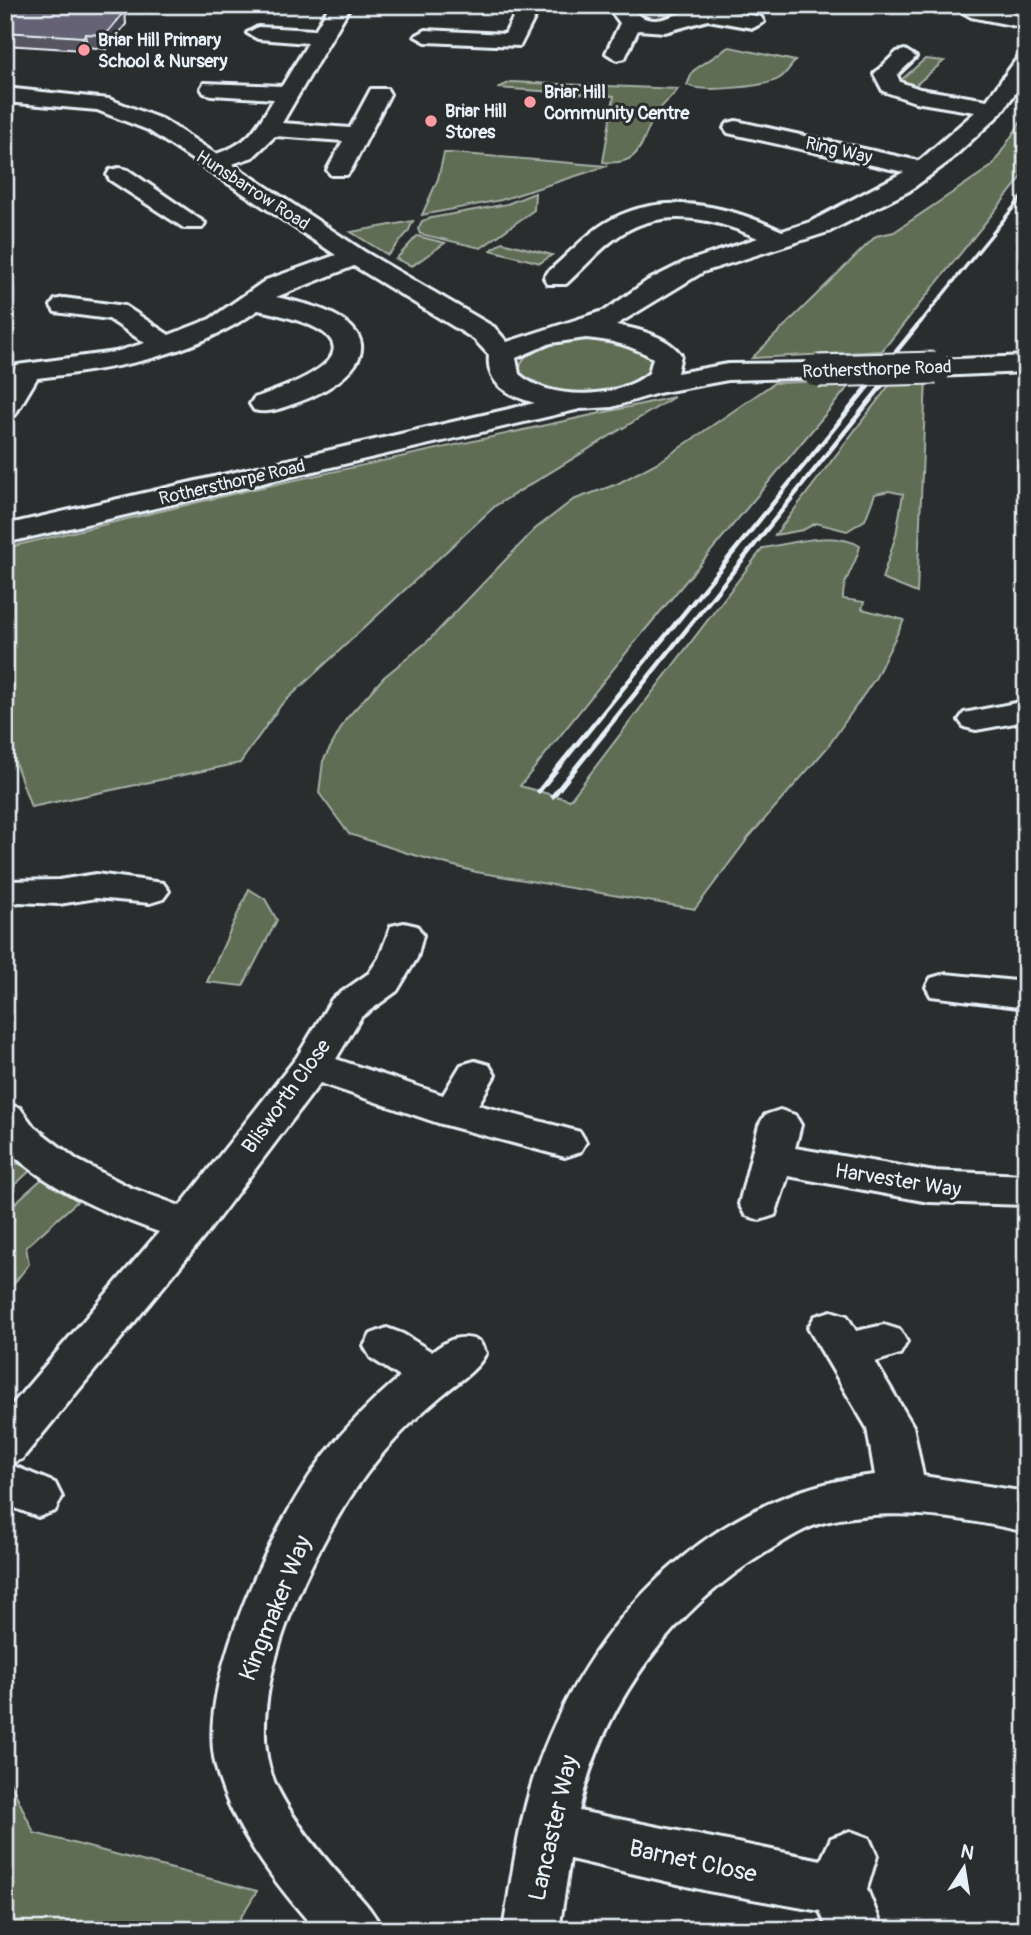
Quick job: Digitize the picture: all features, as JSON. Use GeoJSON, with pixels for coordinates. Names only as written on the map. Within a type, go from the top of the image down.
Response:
{"type":"FeatureCollection","features":[{"type":"Feature","properties":{"kind":"street"},"geometry":{"type":"LineString","coordinates":[[212,171],[255,145],[341,5]]}},
{"type":"Feature","properties":{"kind":"street"},"geometry":{"type":"LineString","coordinates":[[426,36],[512,41],[531,5]]}},
{"type":"Feature","properties":{"kind":"street"},"geometry":{"type":"LineString","coordinates":[[615,5],[632,21],[673,23],[713,9],[753,22]]}},
{"type":"Feature","properties":{"kind":"street"},"geometry":{"type":"LineString","coordinates":[[961,5],[978,13],[1026,22]]}},
{"type":"Feature","properties":{"kind":"street"},"geometry":{"type":"LineString","coordinates":[[613,48],[632,21]]}},
{"type":"Feature","properties":{"kind":"street"},"geometry":{"type":"LineString","coordinates":[[258,33],[322,37]]}},
{"type":"Feature","properties":{"kind":"street"},"geometry":{"type":"LineString","coordinates":[[905,57],[885,74],[891,86],[915,95],[993,108]]}},
{"type":"Feature","properties":{"kind":"street","name":"Ring Way"},"geometry":{"type":"LineString","coordinates":[[578,331],[615,316],[656,287],[694,267],[780,240],[862,207],[924,169],[993,108],[1026,62]]}},
{"type":"Feature","properties":{"kind":"street"},"geometry":{"type":"LineString","coordinates":[[212,88],[289,93]]}},
{"type":"Feature","properties":{"kind":"street","name":"Hunsbarrow Road"},"geometry":{"type":"LineString","coordinates":[[5,95],[71,99],[118,109],[156,125],[212,171],[484,333]]}},
{"type":"Feature","properties":{"kind":"street"},"geometry":{"type":"LineString","coordinates":[[369,161],[342,164],[377,98],[403,104]]}},
{"type":"Feature","properties":{"kind":"street"},"geometry":{"type":"LineString","coordinates":[[267,129],[357,135]]}},
{"type":"Feature","properties":{"kind":"street","name":"Ring Way"},"geometry":{"type":"LineString","coordinates":[[744,133],[924,169]]}},
{"type":"Feature","properties":{"kind":"street"},"geometry":{"type":"LineString","coordinates":[[119,175],[193,223]]}},
{"type":"Feature","properties":{"kind":"street"},"geometry":{"type":"LineString","coordinates":[[148,194],[174,186]]}},
{"type":"Feature","properties":{"kind":"street"},"geometry":{"type":"LineString","coordinates":[[557,278],[613,229],[644,215],[675,211],[724,215],[743,220],[780,240]]}},
{"type":"Feature","properties":{"kind":"street"},"geometry":{"type":"LineString","coordinates":[[5,409],[27,371],[118,360],[166,345],[219,326],[275,286],[356,257]]}},
{"type":"Feature","properties":{"kind":"street"},"geometry":{"type":"LineString","coordinates":[[254,301],[324,320],[338,329],[347,341],[347,354],[340,367],[327,378],[307,389],[264,404]]}},
{"type":"Feature","properties":{"kind":"street"},"geometry":{"type":"LineString","coordinates":[[636,337],[631,322],[637,302]]}},
{"type":"Feature","properties":{"kind":"street"},"geometry":{"type":"LineString","coordinates":[[64,306],[116,312],[166,345]]}},
{"type":"Feature","properties":{"kind":"street"},"geometry":{"type":"LineString","coordinates":[[484,333],[532,340],[596,330],[636,337],[684,363],[729,372]]}},
{"type":"Feature","properties":{"kind":"street"},"geometry":{"type":"LineString","coordinates":[[484,333],[504,366],[532,340]]}},
{"type":"Feature","properties":{"kind":"street"},"geometry":{"type":"LineString","coordinates":[[649,386],[660,377],[667,355]]}},
{"type":"Feature","properties":{"kind":"street","name":"Rothersthorpe Road"},"geometry":{"type":"LineString","coordinates":[[5,534],[580,401],[617,397],[649,386],[729,372],[1026,364]]}},
{"type":"Feature","properties":{"kind":"street","name":"Rothersthorpe Road"},"geometry":{"type":"LineString","coordinates":[[504,366],[531,393],[580,401]]}},
{"type":"Feature","properties":{"kind":"street","name":"Rothersthorpe Road"},"geometry":{"type":"LineString","coordinates":[[458,429],[491,410],[503,395],[504,366]]}},
{"type":"Feature","properties":{"kind":"street"},"geometry":{"type":"LineString","coordinates":[[990,687],[1019,712]]}},
{"type":"Feature","properties":{"kind":"street"},"geometry":{"type":"LineString","coordinates":[[976,720],[1019,712]]}},
{"type":"Feature","properties":{"kind":"street"},"geometry":{"type":"LineString","coordinates":[[5,894],[15,890],[59,892],[96,886],[150,891]]}},
{"type":"Feature","properties":{"kind":"street","name":"Blisworth Close"},"geometry":{"type":"LineString","coordinates":[[5,1446],[189,1226],[312,1066],[346,1008],[383,982],[398,958],[404,935]]}},
{"type":"Feature","properties":{"kind":"street"},"geometry":{"type":"LineString","coordinates":[[945,987],[1026,995]]}},
{"type":"Feature","properties":{"kind":"street"},"geometry":{"type":"LineString","coordinates":[[312,1066],[453,1113],[565,1142]]}},
{"type":"Feature","properties":{"kind":"street"},"geometry":{"type":"LineString","coordinates":[[453,1113],[475,1075]]}},
{"type":"Feature","properties":{"kind":"street"},"geometry":{"type":"LineString","coordinates":[[9,1131],[51,1162],[130,1205],[189,1226]]}},
{"type":"Feature","properties":{"kind":"street","name":"Harvester Way"},"geometry":{"type":"LineString","coordinates":[[760,1204],[775,1142],[936,1189],[983,1193],[1026,1190]]}},
{"type":"Feature","properties":{"kind":"street"},"geometry":{"type":"LineString","coordinates":[[854,1340],[890,1426],[902,1493]]}},
{"type":"Feature","properties":{"kind":"street","name":"Kingmaker Way"},"geometry":{"type":"LineString","coordinates":[[354,1930],[335,1912],[265,1816],[242,1765],[239,1720],[243,1687],[272,1605],[329,1488],[358,1449],[448,1364],[387,1346]]}},
{"type":"Feature","properties":{"kind":"street","name":"Lancaster Way"},"geometry":{"type":"LineString","coordinates":[[531,1930],[548,1829],[568,1755],[593,1702],[624,1649],[664,1602],[712,1561],[766,1526],[825,1503],[902,1493],[994,1504],[1026,1512]]}},
{"type":"Feature","properties":{"kind":"street","name":"Barnet Close"},"geometry":{"type":"LineString","coordinates":[[548,1829],[708,1865],[847,1890]]}},
{"type":"Feature","properties":{"kind":"green space"},"geometry":{"type":"Polygon","coordinates":[[[727,48],[795,61],[780,78],[762,84],[719,89],[687,85],[693,71],[727,48]]]}},
{"type":"Feature","properties":{"kind":"green space"},"geometry":{"type":"Polygon","coordinates":[[[925,59],[944,61],[912,88],[900,81],[925,59]]]}},
{"type":"Feature","properties":{"kind":"green space"},"geometry":{"type":"Polygon","coordinates":[[[511,82],[678,89],[659,110],[635,155],[628,160],[603,162],[614,96],[498,88],[511,82]]]}},
{"type":"Feature","properties":{"kind":"green space"},"geometry":{"type":"Polygon","coordinates":[[[1026,114],[1026,172],[882,351],[752,358],[876,236],[894,232],[992,166],[1026,114]]]}},
{"type":"Feature","properties":{"kind":"green space"},"geometry":{"type":"Polygon","coordinates":[[[444,153],[607,166],[501,200],[422,215],[438,179],[444,153]]]}},
{"type":"Feature","properties":{"kind":"green space"},"geometry":{"type":"Polygon","coordinates":[[[535,193],[534,210],[481,248],[420,234],[418,229],[422,221],[431,218],[507,204],[535,193]]]}},
{"type":"Feature","properties":{"kind":"green space"},"geometry":{"type":"Polygon","coordinates":[[[413,221],[408,232],[388,255],[351,232],[413,221]]]}},
{"type":"Feature","properties":{"kind":"green space"},"geometry":{"type":"Polygon","coordinates":[[[417,236],[445,243],[412,266],[396,259],[417,236]]]}},
{"type":"Feature","properties":{"kind":"green space"},"geometry":{"type":"Polygon","coordinates":[[[502,242],[552,255],[540,263],[491,250],[502,242]]]}},
{"type":"Feature","properties":{"kind":"green space"},"geometry":{"type":"Polygon","coordinates":[[[585,336],[641,347],[653,358],[649,374],[619,387],[582,394],[546,390],[531,383],[519,372],[527,354],[535,349],[585,336]]]}},
{"type":"Feature","properties":{"kind":"green space"},"geometry":{"type":"Polygon","coordinates":[[[894,379],[926,379],[917,593],[882,579],[896,535],[903,494],[889,491],[875,494],[865,520],[847,531],[816,523],[803,530],[775,535],[894,379]]]}},
{"type":"Feature","properties":{"kind":"green space"},"geometry":{"type":"Polygon","coordinates":[[[854,380],[635,642],[520,786],[570,800],[763,548],[825,538],[849,541],[860,546],[845,585],[843,599],[864,602],[862,609],[904,620],[876,677],[827,748],[749,837],[695,909],[476,872],[349,834],[319,793],[323,761],[346,719],[384,677],[428,641],[535,529],[573,500],[617,484],[662,460],[774,383],[854,380]]]}},
{"type":"Feature","properties":{"kind":"green space"},"geometry":{"type":"Polygon","coordinates":[[[674,397],[495,506],[281,705],[240,763],[31,807],[5,734],[5,548],[245,491],[674,397]]]}},
{"type":"Feature","properties":{"kind":"green space"},"geometry":{"type":"Polygon","coordinates":[[[249,889],[265,899],[277,920],[243,986],[207,982],[249,889]]]}},
{"type":"Feature","properties":{"kind":"green space"},"geometry":{"type":"Polygon","coordinates":[[[15,1163],[33,1168],[5,1194],[5,1167],[15,1163]]]}},
{"type":"Feature","properties":{"kind":"green space"},"geometry":{"type":"Polygon","coordinates":[[[44,1177],[81,1198],[26,1247],[29,1264],[5,1295],[5,1212],[44,1177]]]}},
{"type":"Feature","properties":{"kind":"green space"},"geometry":{"type":"Polygon","coordinates":[[[5,1771],[34,1833],[257,1891],[233,1930],[5,1930],[5,1771]]]}},
{"type":"Feature","properties":{"kind":"building"},"geometry":{"type":"Polygon","coordinates":[[[5,5],[116,5],[112,10],[125,11],[105,35],[85,34],[83,37],[5,32],[5,5]]]}},
{"type":"Feature","properties":{"kind":"railway"},"geometry":{"type":"LineString","coordinates":[[920,323],[1026,192]]}},
{"type":"Feature","properties":{"kind":"railway"},"geometry":{"type":"LineString","coordinates":[[585,735],[921,321]]}},
{"type":"Feature","properties":{"kind":"railway"},"geometry":{"type":"LineString","coordinates":[[602,735],[892,373]]}},
{"type":"Feature","properties":{"kind":"railway"},"geometry":{"type":"LineString","coordinates":[[539,791],[586,733]]}},
{"type":"Feature","properties":{"kind":"railway"},"geometry":{"type":"LineString","coordinates":[[553,796],[604,733]]}},
{"type":"Feature","properties":{"kind":"place","name":"Briar Hill Primary School & Nursery"},"geometry":{"type":"Point","coordinates":[84,50]}},
{"type":"Feature","properties":{"kind":"place","name":"Briar Hill Community Centre"},"geometry":{"type":"Point","coordinates":[530,102]}},
{"type":"Feature","properties":{"kind":"place","name":"Briar Hill Stores"},"geometry":{"type":"Point","coordinates":[431,121]}}]}
